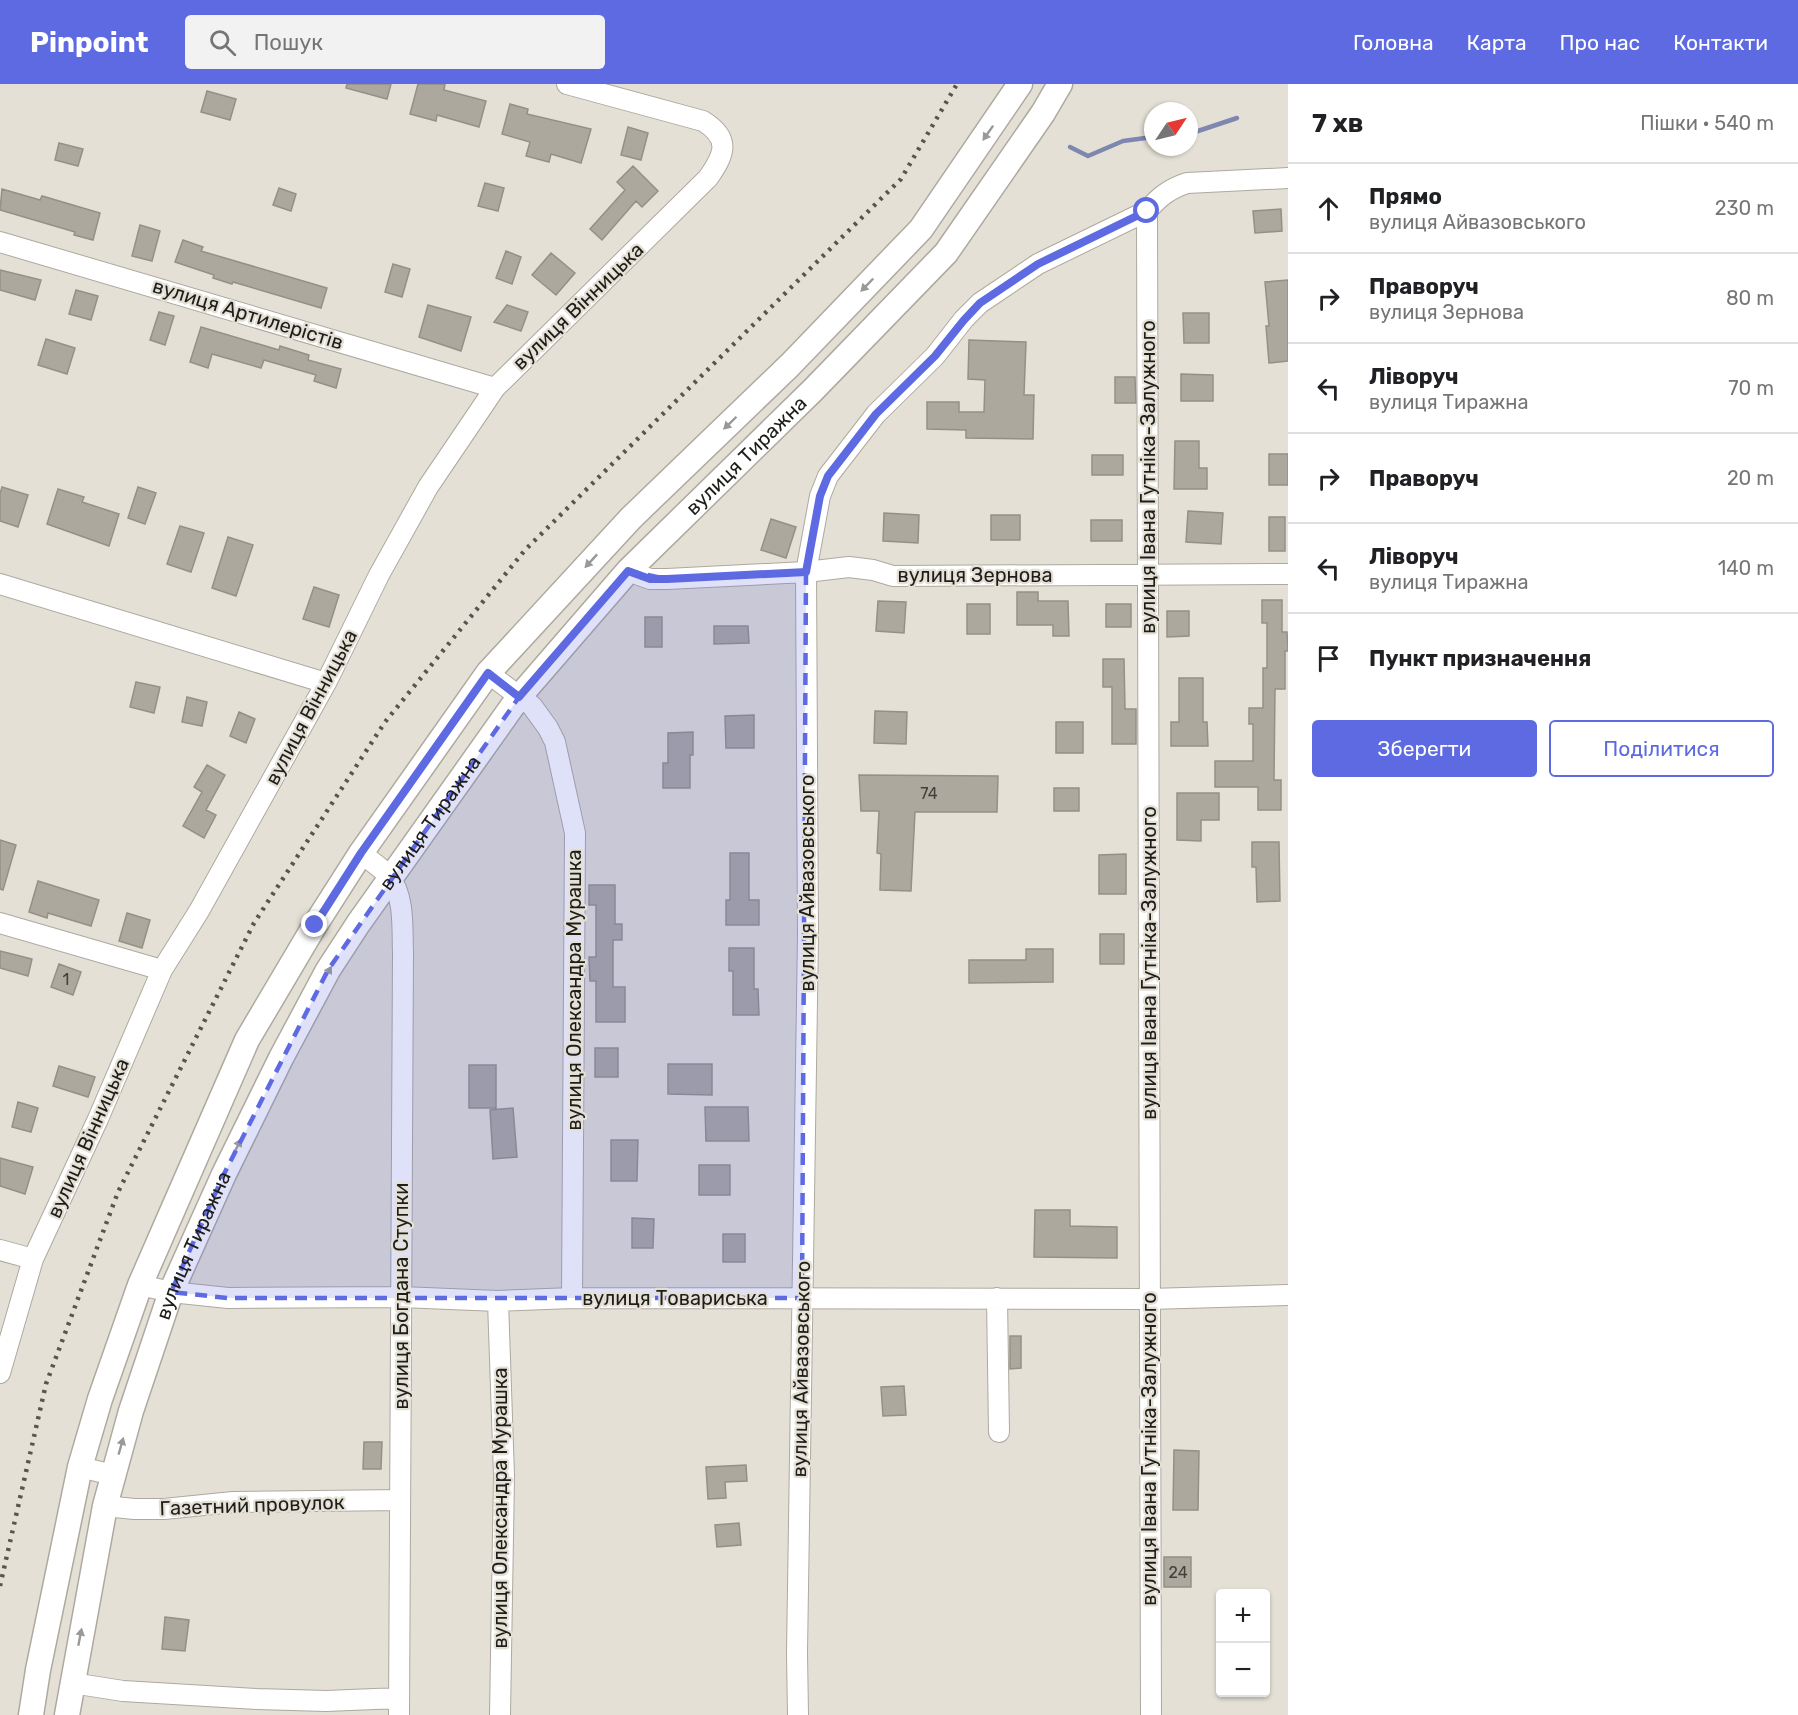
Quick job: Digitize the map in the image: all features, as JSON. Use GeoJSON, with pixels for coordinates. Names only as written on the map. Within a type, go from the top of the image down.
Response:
{"type":"FeatureCollection","features":[{"type":"Feature","properties":{"kind":"main road","name":"вулиця Тиражна"},"geometry":{"type":"LineString","coordinates":[[32,1715],[38,1670],[80,1467],[100,1399],[140,1286],[247,1040],[315,925],[361,853],[488,673],[631,518],[790,365],[921,229],[1020,84]]}},
{"type":"Feature","properties":{"kind":"main road","name":"вулиця Тиражна"},"geometry":{"type":"LineString","coordinates":[[67,1715],[112,1475],[171,1292],[224,1174],[281,1058],[328,970],[390,878],[519,697],[628,571],[813,390],[946,253],[1043,113],[1060,84]]}},
{"type":"Feature","properties":{"kind":"street","name":"вулиця Вінницька"},"geometry":{"type":"LineString","coordinates":[[0,1373],[33,1258],[98,1119],[162,970],[199,911],[326,683],[379,575],[428,487],[495,388],[708,178],[720,160],[723,149],[721,139],[715,129],[703,121],[572,85]]}},
{"type":"Feature","properties":{"kind":"street","name":"вулиця Айвазовського"},"geometry":{"type":"LineString","coordinates":[[798,1715],[796,1653],[808,936],[806,572],[820,496],[828,476],[876,414],[935,356],[980,303],[1038,264],[1147,211],[1160,196],[1172,188],[1187,183],[1288,178]]}},
{"type":"Feature","properties":{"kind":"street","name":"вулиця Івана Гутніка-Залужного"},"geometry":{"type":"LineString","coordinates":[[1147,211],[1151,1715]]}},
{"type":"Feature","properties":{"kind":"street","name":"вулиця Артилерістів"},"geometry":{"type":"LineString","coordinates":[[0,242],[495,388]]}},
{"type":"Feature","properties":{"kind":"street","name":"вулиця Зернова"},"geometry":{"type":"LineString","coordinates":[[628,571],[650,579],[806,572],[849,567],[873,570],[893,576],[1288,574]]}},
{"type":"Feature","properties":{"kind":"street"},"geometry":{"type":"LineString","coordinates":[[0,584],[326,683]]}},
{"type":"Feature","properties":{"kind":"street","name":"вулиця Олександра Мурашка"},"geometry":{"type":"LineString","coordinates":[[488,673],[532,706],[542,717],[555,742],[575,833],[572,1298]]}},
{"type":"Feature","properties":{"kind":"street"},"geometry":{"type":"LineString","coordinates":[[361,853],[390,878]]}},
{"type":"Feature","properties":{"kind":"street","name":"вулиця Богдана Ступки"},"geometry":{"type":"LineString","coordinates":[[390,878],[397,891],[400,908],[402,952],[399,1706]]}},
{"type":"Feature","properties":{"kind":"street"},"geometry":{"type":"LineString","coordinates":[[0,923],[162,970]]}},
{"type":"Feature","properties":{"kind":"street"},"geometry":{"type":"LineString","coordinates":[[0,1250],[33,1258]]}},
{"type":"Feature","properties":{"kind":"street","name":"вулиця Товариська"},"geometry":{"type":"LineString","coordinates":[[140,1286],[228,1298],[401,1297],[498,1301],[572,1298],[1149,1299],[1288,1295]]}},
{"type":"Feature","properties":{"kind":"street"},"geometry":{"type":"LineString","coordinates":[[997,1298],[999,1432]]}},
{"type":"Feature","properties":{"kind":"street","name":"вулиця Олександра Мурашка"},"geometry":{"type":"LineString","coordinates":[[498,1301],[504,1476],[500,1715]]}},
{"type":"Feature","properties":{"kind":"street"},"geometry":{"type":"LineString","coordinates":[[80,1467],[112,1475]]}},
{"type":"Feature","properties":{"kind":"street","name":"Газетний провулок"},"geometry":{"type":"LineString","coordinates":[[105,1506],[164,1509],[233,1502],[400,1500]]}},
{"type":"Feature","properties":{"kind":"street"},"geometry":{"type":"LineString","coordinates":[[72,1683],[123,1691],[399,1706]]}},
{"type":"Feature","properties":{"kind":"highlighted area"},"geometry":{"type":"Polygon","coordinates":[[[628,571],[667,579],[806,572],[802,1298],[228,1298],[171,1292],[224,1174],[328,970],[519,697],[628,571]]]}},
{"type":"Feature","properties":{"kind":"building"},"geometry":{"type":"Polygon","coordinates":[[[347,84],[391,84],[387,99],[346,88],[347,84]]]}},
{"type":"Feature","properties":{"kind":"building"},"geometry":{"type":"Polygon","coordinates":[[[418,84],[445,84],[444,90],[486,101],[479,127],[437,115],[436,121],[410,114],[418,84]]]}},
{"type":"Feature","properties":{"kind":"building"},"geometry":{"type":"Polygon","coordinates":[[[207,91],[236,99],[230,120],[201,112],[207,91]]]}},
{"type":"Feature","properties":{"kind":"building"},"geometry":{"type":"Polygon","coordinates":[[[510,104],[528,109],[527,114],[591,129],[581,163],[551,154],[549,162],[526,156],[530,142],[502,134],[510,104]]]}},
{"type":"Feature","properties":{"kind":"building"},"geometry":{"type":"Polygon","coordinates":[[[628,127],[648,133],[641,160],[621,155],[628,127]]]}},
{"type":"Feature","properties":{"kind":"building"},"geometry":{"type":"Polygon","coordinates":[[[59,143],[83,149],[78,166],[55,160],[59,143]]]}},
{"type":"Feature","properties":{"kind":"building"},"geometry":{"type":"Polygon","coordinates":[[[633,166],[658,191],[642,207],[636,201],[602,240],[590,229],[625,190],[617,182],[633,166]]]}},
{"type":"Feature","properties":{"kind":"building"},"geometry":{"type":"Polygon","coordinates":[[[485,183],[504,188],[498,211],[478,206],[485,183]]]}},
{"type":"Feature","properties":{"kind":"building"},"geometry":{"type":"Polygon","coordinates":[[[279,188],[296,194],[291,211],[273,205],[279,188]]]}},
{"type":"Feature","properties":{"kind":"building"},"geometry":{"type":"Polygon","coordinates":[[[2,189],[40,200],[42,196],[100,213],[93,240],[74,235],[75,232],[0,210],[2,189]]]}},
{"type":"Feature","properties":{"kind":"building"},"geometry":{"type":"Polygon","coordinates":[[[1281,209],[1282,231],[1255,233],[1253,211],[1281,209]]]}},
{"type":"Feature","properties":{"kind":"building"},"geometry":{"type":"Polygon","coordinates":[[[140,225],[160,231],[152,261],[132,256],[140,225]]]}},
{"type":"Feature","properties":{"kind":"building"},"geometry":{"type":"Polygon","coordinates":[[[183,240],[203,247],[201,251],[327,288],[321,308],[233,282],[232,284],[213,278],[214,275],[175,262],[183,240]]]}},
{"type":"Feature","properties":{"kind":"building"},"geometry":{"type":"Polygon","coordinates":[[[506,251],[521,257],[512,284],[496,278],[506,251]]]}},
{"type":"Feature","properties":{"kind":"building"},"geometry":{"type":"Polygon","coordinates":[[[551,253],[575,273],[556,295],[532,275],[551,253]]]}},
{"type":"Feature","properties":{"kind":"building"},"geometry":{"type":"Polygon","coordinates":[[[393,264],[410,269],[402,297],[385,292],[393,264]]]}},
{"type":"Feature","properties":{"kind":"building"},"geometry":{"type":"Polygon","coordinates":[[[0,270],[41,280],[35,300],[0,290],[0,270]]]}},
{"type":"Feature","properties":{"kind":"building"},"geometry":{"type":"Polygon","coordinates":[[[1288,280],[1288,361],[1269,363],[1266,326],[1269,326],[1265,282],[1288,280]]]}},
{"type":"Feature","properties":{"kind":"building"},"geometry":{"type":"Polygon","coordinates":[[[76,290],[98,296],[91,320],[69,314],[76,290]]]}},
{"type":"Feature","properties":{"kind":"building"},"geometry":{"type":"Polygon","coordinates":[[[428,305],[471,317],[461,351],[419,337],[428,305]]]}},
{"type":"Feature","properties":{"kind":"building"},"geometry":{"type":"Polygon","coordinates":[[[507,305],[528,312],[521,331],[494,322],[507,305]]]}},
{"type":"Feature","properties":{"kind":"building"},"geometry":{"type":"Polygon","coordinates":[[[159,312],[174,316],[165,345],[150,340],[159,312]]]}},
{"type":"Feature","properties":{"kind":"building"},"geometry":{"type":"Polygon","coordinates":[[[1183,313],[1209,313],[1209,343],[1184,343],[1183,313]]]}},
{"type":"Feature","properties":{"kind":"building"},"geometry":{"type":"Polygon","coordinates":[[[201,327],[279,350],[280,346],[309,355],[308,360],[341,369],[336,388],[314,381],[316,375],[264,360],[261,368],[212,354],[208,368],[190,362],[201,327]]]}},
{"type":"Feature","properties":{"kind":"building"},"geometry":{"type":"Polygon","coordinates":[[[46,339],[75,348],[67,374],[38,365],[46,339]]]}},
{"type":"Feature","properties":{"kind":"building"},"geometry":{"type":"Polygon","coordinates":[[[969,340],[1026,342],[1024,395],[1034,395],[1033,439],[966,438],[966,430],[927,429],[927,402],[959,402],[959,412],[984,412],[985,380],[968,379],[969,340]]]}},
{"type":"Feature","properties":{"kind":"building"},"geometry":{"type":"Polygon","coordinates":[[[1181,374],[1213,375],[1213,401],[1181,401],[1181,374]]]}},
{"type":"Feature","properties":{"kind":"building"},"geometry":{"type":"Polygon","coordinates":[[[1115,377],[1135,377],[1136,403],[1115,403],[1115,377]]]}},
{"type":"Feature","properties":{"kind":"building"},"geometry":{"type":"Polygon","coordinates":[[[1175,441],[1199,441],[1199,468],[1207,468],[1207,489],[1174,489],[1175,441]]]}},
{"type":"Feature","properties":{"kind":"building"},"geometry":{"type":"Polygon","coordinates":[[[1269,454],[1288,454],[1288,485],[1269,485],[1269,454]]]}},
{"type":"Feature","properties":{"kind":"building"},"geometry":{"type":"Polygon","coordinates":[[[1092,455],[1123,455],[1123,475],[1092,475],[1092,455]]]}},
{"type":"Feature","properties":{"kind":"building"},"geometry":{"type":"Polygon","coordinates":[[[2,487],[28,495],[18,527],[0,521],[2,487]]]}},
{"type":"Feature","properties":{"kind":"building"},"geometry":{"type":"Polygon","coordinates":[[[138,487],[156,493],[145,524],[128,518],[138,487]]]}},
{"type":"Feature","properties":{"kind":"building"},"geometry":{"type":"Polygon","coordinates":[[[58,489],[84,497],[82,502],[119,514],[109,546],[47,524],[58,489]]]}},
{"type":"Feature","properties":{"kind":"building"},"geometry":{"type":"Polygon","coordinates":[[[1188,511],[1223,513],[1221,544],[1186,542],[1188,511]]]}},
{"type":"Feature","properties":{"kind":"building"},"geometry":{"type":"Polygon","coordinates":[[[884,513],[919,515],[918,543],[883,541],[884,513]]]}},
{"type":"Feature","properties":{"kind":"building"},"geometry":{"type":"Polygon","coordinates":[[[991,515],[1020,515],[1020,540],[991,540],[991,515]]]}},
{"type":"Feature","properties":{"kind":"building"},"geometry":{"type":"Polygon","coordinates":[[[1269,517],[1285,517],[1285,551],[1269,551],[1269,517]]]}},
{"type":"Feature","properties":{"kind":"building"},"geometry":{"type":"Polygon","coordinates":[[[771,519],[796,527],[786,558],[761,550],[771,519]]]}},
{"type":"Feature","properties":{"kind":"building"},"geometry":{"type":"Polygon","coordinates":[[[1091,520],[1122,520],[1122,541],[1091,541],[1091,520]]]}},
{"type":"Feature","properties":{"kind":"building"},"geometry":{"type":"Polygon","coordinates":[[[180,526],[204,533],[191,572],[167,564],[180,526]]]}},
{"type":"Feature","properties":{"kind":"building"},"geometry":{"type":"Polygon","coordinates":[[[228,537],[253,545],[236,596],[212,588],[228,537]]]}},
{"type":"Feature","properties":{"kind":"building"},"geometry":{"type":"Polygon","coordinates":[[[314,587],[339,595],[329,627],[303,619],[314,587]]]}},
{"type":"Feature","properties":{"kind":"building"},"geometry":{"type":"Polygon","coordinates":[[[1017,592],[1038,592],[1038,601],[1068,601],[1069,636],[1053,636],[1053,625],[1017,625],[1017,592]]]}},
{"type":"Feature","properties":{"kind":"building"},"geometry":{"type":"Polygon","coordinates":[[[1262,600],[1282,600],[1282,632],[1287,632],[1285,689],[1275,689],[1274,780],[1281,780],[1281,810],[1258,810],[1258,787],[1215,787],[1215,761],[1253,761],[1253,724],[1249,724],[1249,708],[1263,708],[1263,668],[1267,668],[1267,623],[1262,623],[1262,600]]]}},
{"type":"Feature","properties":{"kind":"building"},"geometry":{"type":"Polygon","coordinates":[[[878,601],[906,602],[904,633],[876,631],[878,601]]]}},
{"type":"Feature","properties":{"kind":"building"},"geometry":{"type":"Polygon","coordinates":[[[967,604],[990,604],[990,634],[967,634],[967,604]]]}},
{"type":"Feature","properties":{"kind":"building"},"geometry":{"type":"Polygon","coordinates":[[[1106,604],[1131,604],[1131,627],[1106,627],[1106,604]]]}},
{"type":"Feature","properties":{"kind":"building"},"geometry":{"type":"Polygon","coordinates":[[[1167,611],[1189,611],[1189,636],[1167,637],[1167,611]]]}},
{"type":"Feature","properties":{"kind":"building"},"geometry":{"type":"Polygon","coordinates":[[[645,617],[662,617],[662,647],[645,647],[645,617]]]}},
{"type":"Feature","properties":{"kind":"building"},"geometry":{"type":"Polygon","coordinates":[[[714,626],[748,626],[749,643],[714,644],[714,626]]]}},
{"type":"Feature","properties":{"kind":"building"},"geometry":{"type":"Polygon","coordinates":[[[1103,659],[1124,659],[1125,709],[1136,709],[1136,744],[1112,744],[1112,687],[1103,687],[1103,659]]]}},
{"type":"Feature","properties":{"kind":"building"},"geometry":{"type":"Polygon","coordinates":[[[1179,678],[1203,678],[1203,722],[1207,722],[1208,746],[1171,746],[1171,722],[1179,722],[1179,678]]]}},
{"type":"Feature","properties":{"kind":"building"},"geometry":{"type":"Polygon","coordinates":[[[136,682],[160,687],[154,713],[130,707],[136,682]]]}},
{"type":"Feature","properties":{"kind":"building"},"geometry":{"type":"Polygon","coordinates":[[[187,697],[207,702],[202,726],[182,722],[187,697]]]}},
{"type":"Feature","properties":{"kind":"building"},"geometry":{"type":"Polygon","coordinates":[[[875,711],[907,712],[906,744],[874,743],[875,711]]]}},
{"type":"Feature","properties":{"kind":"building"},"geometry":{"type":"Polygon","coordinates":[[[239,712],[255,719],[246,743],[230,736],[239,712]]]}},
{"type":"Feature","properties":{"kind":"building"},"geometry":{"type":"Polygon","coordinates":[[[754,715],[754,748],[726,748],[725,716],[754,715]]]}},
{"type":"Feature","properties":{"kind":"building"},"geometry":{"type":"Polygon","coordinates":[[[1056,722],[1083,722],[1083,753],[1056,753],[1056,722]]]}},
{"type":"Feature","properties":{"kind":"building"},"geometry":{"type":"Polygon","coordinates":[[[693,732],[690,788],[663,788],[663,763],[668,763],[668,733],[693,732]]]}},
{"type":"Feature","properties":{"kind":"building"},"geometry":{"type":"Polygon","coordinates":[[[207,765],[225,775],[206,810],[216,815],[204,838],[183,826],[202,792],[194,787],[207,765]]]}},
{"type":"Feature","properties":{"kind":"building"},"geometry":{"type":"Polygon","coordinates":[[[859,775],[998,776],[997,812],[915,812],[911,891],[880,890],[881,854],[877,853],[879,811],[861,811],[859,775]]]}},
{"type":"Feature","properties":{"kind":"building"},"geometry":{"type":"Polygon","coordinates":[[[1054,788],[1079,788],[1079,811],[1054,811],[1054,788]]]}},
{"type":"Feature","properties":{"kind":"building"},"geometry":{"type":"Polygon","coordinates":[[[1177,793],[1219,793],[1219,820],[1201,820],[1201,841],[1177,840],[1177,793]]]}},
{"type":"Feature","properties":{"kind":"building"},"geometry":{"type":"Polygon","coordinates":[[[0,840],[16,845],[3,890],[0,889],[0,840]]]}},
{"type":"Feature","properties":{"kind":"building"},"geometry":{"type":"Polygon","coordinates":[[[1252,842],[1279,842],[1280,901],[1257,902],[1256,867],[1252,867],[1252,842]]]}},
{"type":"Feature","properties":{"kind":"building"},"geometry":{"type":"Polygon","coordinates":[[[730,853],[749,853],[749,900],[759,900],[759,925],[726,925],[726,900],[730,900],[730,853]]]}},
{"type":"Feature","properties":{"kind":"building"},"geometry":{"type":"Polygon","coordinates":[[[1126,854],[1126,894],[1099,894],[1099,855],[1126,854]]]}},
{"type":"Feature","properties":{"kind":"building"},"geometry":{"type":"Polygon","coordinates":[[[38,881],[99,900],[91,926],[48,913],[47,918],[29,912],[38,881]]]}},
{"type":"Feature","properties":{"kind":"building"},"geometry":{"type":"Polygon","coordinates":[[[589,885],[615,885],[615,924],[622,924],[622,940],[613,940],[613,987],[625,987],[625,1022],[596,1022],[596,981],[590,981],[589,957],[596,957],[596,905],[589,905],[589,885]]]}},
{"type":"Feature","properties":{"kind":"building"},"geometry":{"type":"Polygon","coordinates":[[[127,913],[150,920],[142,948],[119,941],[127,913]]]}},
{"type":"Feature","properties":{"kind":"building"},"geometry":{"type":"Polygon","coordinates":[[[1100,934],[1124,934],[1124,964],[1100,964],[1100,934]]]}},
{"type":"Feature","properties":{"kind":"building"},"geometry":{"type":"Polygon","coordinates":[[[729,948],[754,948],[754,989],[758,989],[759,1015],[733,1015],[733,971],[729,971],[729,948]]]}},
{"type":"Feature","properties":{"kind":"building"},"geometry":{"type":"Polygon","coordinates":[[[1026,949],[1053,949],[1053,982],[969,983],[969,960],[1026,960],[1026,949]]]}},
{"type":"Feature","properties":{"kind":"building"},"geometry":{"type":"Polygon","coordinates":[[[0,951],[32,959],[28,976],[0,968],[0,951]]]}},
{"type":"Feature","properties":{"kind":"building"},"geometry":{"type":"Polygon","coordinates":[[[59,964],[81,972],[73,995],[51,987],[59,964]]]}},
{"type":"Feature","properties":{"kind":"building"},"geometry":{"type":"Polygon","coordinates":[[[595,1048],[618,1048],[618,1077],[595,1077],[595,1048]]]}},
{"type":"Feature","properties":{"kind":"building"},"geometry":{"type":"Polygon","coordinates":[[[668,1064],[712,1064],[712,1095],[668,1094],[668,1064]]]}},
{"type":"Feature","properties":{"kind":"building"},"geometry":{"type":"Polygon","coordinates":[[[469,1065],[496,1065],[496,1108],[469,1108],[469,1065]]]}},
{"type":"Feature","properties":{"kind":"building"},"geometry":{"type":"Polygon","coordinates":[[[59,1066],[95,1077],[88,1097],[53,1086],[59,1066]]]}},
{"type":"Feature","properties":{"kind":"building"},"geometry":{"type":"Polygon","coordinates":[[[18,1102],[38,1108],[31,1132],[12,1127],[18,1102]]]}},
{"type":"Feature","properties":{"kind":"building"},"geometry":{"type":"Polygon","coordinates":[[[705,1107],[748,1107],[749,1141],[706,1141],[705,1107]]]}},
{"type":"Feature","properties":{"kind":"building"},"geometry":{"type":"Polygon","coordinates":[[[513,1108],[517,1157],[493,1159],[490,1110],[513,1108]]]}},
{"type":"Feature","properties":{"kind":"building"},"geometry":{"type":"Polygon","coordinates":[[[611,1140],[638,1140],[637,1181],[611,1181],[611,1140]]]}},
{"type":"Feature","properties":{"kind":"building"},"geometry":{"type":"Polygon","coordinates":[[[0,1158],[33,1167],[25,1194],[0,1186],[0,1158]]]}},
{"type":"Feature","properties":{"kind":"building"},"geometry":{"type":"Polygon","coordinates":[[[699,1165],[730,1165],[730,1195],[699,1195],[699,1165]]]}},
{"type":"Feature","properties":{"kind":"building"},"geometry":{"type":"Polygon","coordinates":[[[1035,1210],[1070,1210],[1070,1226],[1117,1227],[1117,1258],[1034,1257],[1035,1210]]]}},
{"type":"Feature","properties":{"kind":"building"},"geometry":{"type":"Polygon","coordinates":[[[632,1218],[654,1219],[653,1248],[632,1248],[632,1218]]]}},
{"type":"Feature","properties":{"kind":"building"},"geometry":{"type":"Polygon","coordinates":[[[723,1234],[745,1234],[745,1262],[723,1262],[723,1234]]]}},
{"type":"Feature","properties":{"kind":"building"},"geometry":{"type":"Polygon","coordinates":[[[1010,1336],[1021,1336],[1021,1368],[1010,1369],[1010,1336]]]}},
{"type":"Feature","properties":{"kind":"building"},"geometry":{"type":"Polygon","coordinates":[[[904,1386],[906,1415],[883,1416],[881,1387],[904,1386]]]}},
{"type":"Feature","properties":{"kind":"building"},"geometry":{"type":"Polygon","coordinates":[[[364,1442],[382,1442],[381,1469],[363,1469],[364,1442]]]}},
{"type":"Feature","properties":{"kind":"building"},"geometry":{"type":"Polygon","coordinates":[[[1174,1450],[1199,1451],[1198,1510],[1173,1510],[1174,1450]]]}},
{"type":"Feature","properties":{"kind":"building"},"geometry":{"type":"Polygon","coordinates":[[[746,1465],[747,1481],[725,1482],[726,1498],[708,1499],[706,1467],[746,1465]]]}},
{"type":"Feature","properties":{"kind":"building"},"geometry":{"type":"Polygon","coordinates":[[[739,1523],[741,1545],[717,1547],[715,1525],[739,1523]]]}},
{"type":"Feature","properties":{"kind":"building"},"geometry":{"type":"Polygon","coordinates":[[[1164,1557],[1191,1557],[1191,1587],[1164,1587],[1164,1557]]]}},
{"type":"Feature","properties":{"kind":"building"},"geometry":{"type":"Polygon","coordinates":[[[165,1617],[189,1620],[185,1651],[162,1649],[165,1617]]]}},
{"type":"Feature","properties":{"kind":"waterway"},"geometry":{"type":"LineString","coordinates":[[1198,131],[1237,118]]}},
{"type":"Feature","properties":{"kind":"waterway"},"geometry":{"type":"LineString","coordinates":[[1070,147],[1088,156],[1123,141],[1144,138]]}},
{"type":"Feature","properties":{"kind":"railway"},"geometry":{"type":"LineString","coordinates":[[0,1586],[46,1384],[118,1192],[254,923],[385,722],[525,550],[901,179],[957,84]]}},
{"type":"Feature","properties":{"kind":"route"},"geometry":{"type":"LineString","coordinates":[[315,925],[361,853],[488,673],[519,697],[628,571],[650,579],[806,572],[820,496],[828,476],[876,414],[935,356],[980,303],[1038,264],[1147,211]]}}]}
